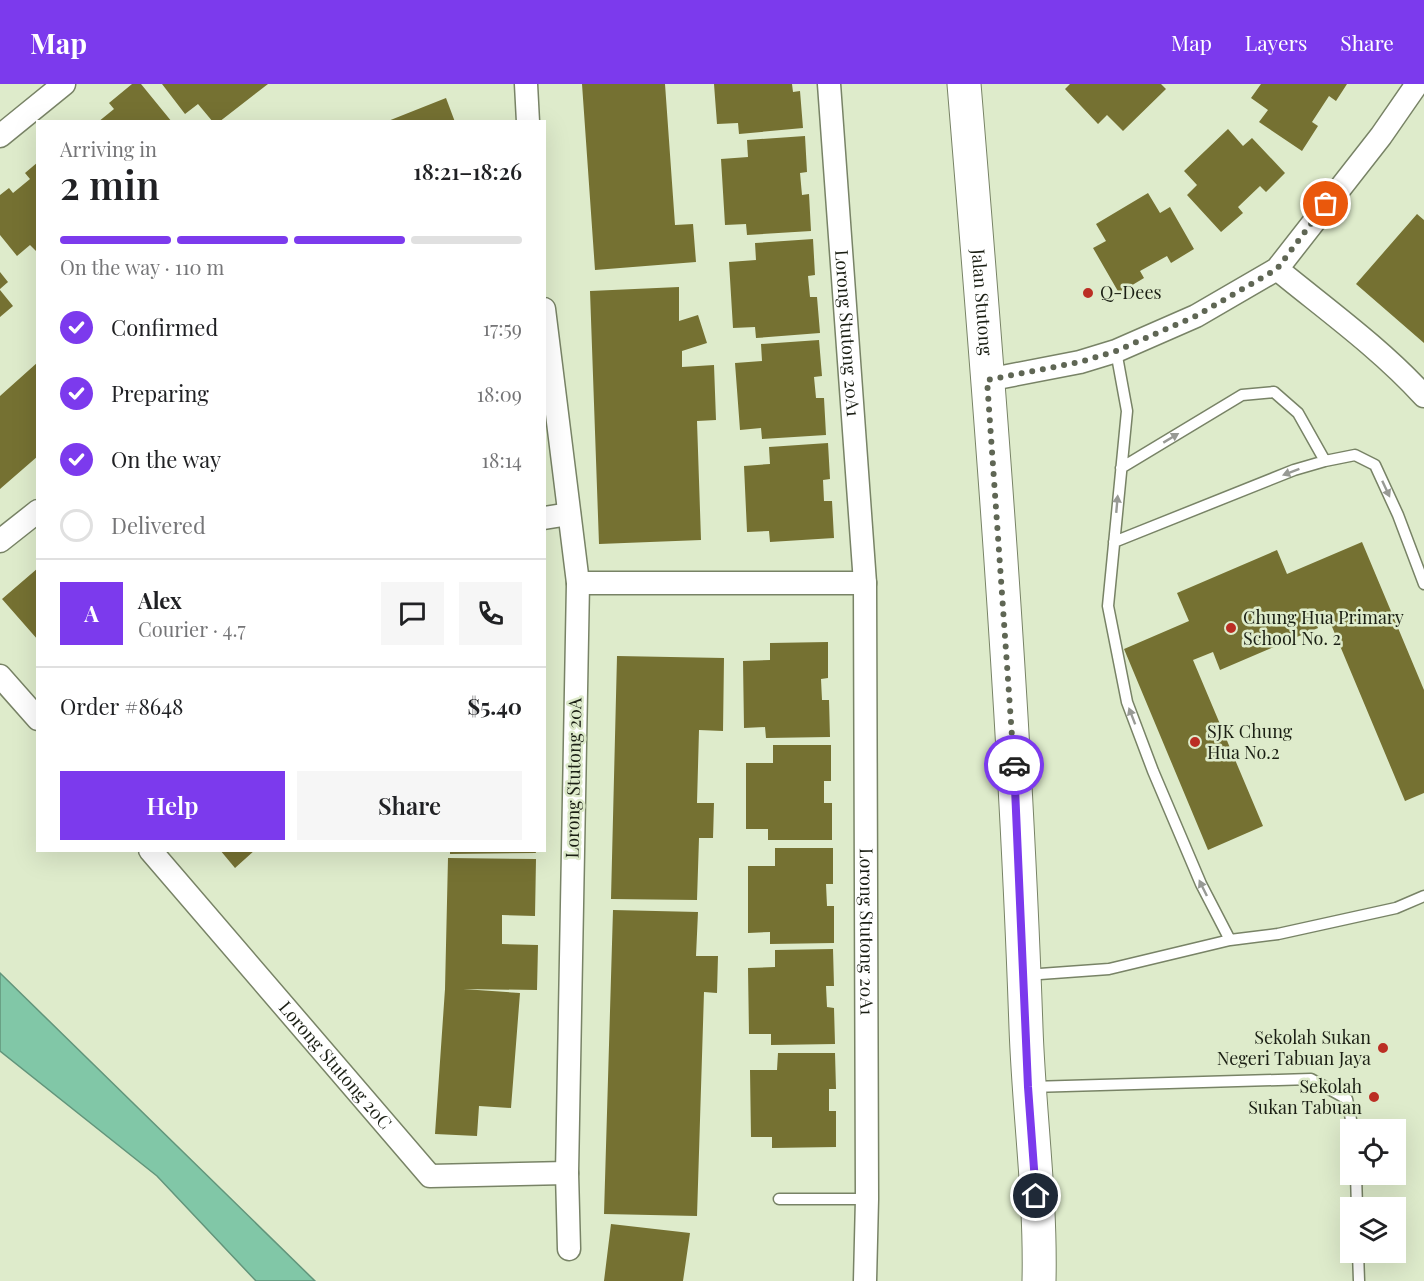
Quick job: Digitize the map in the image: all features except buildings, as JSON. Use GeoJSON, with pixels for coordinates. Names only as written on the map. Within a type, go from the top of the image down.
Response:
{"type":"FeatureCollection","features":[{"type":"Feature","properties":{"kind":"main road","name":"Jalan Stutong"},"geometry":{"type":"LineString","coordinates":[[964,84],[1015,786],[1028,1087],[1040,1239],[1039,1281]]}},
{"type":"Feature","properties":{"kind":"main road","name":"Jalan Stutong"},"geometry":{"type":"LineString","coordinates":[[1040,1239],[1051,1281]]}},
{"type":"Feature","properties":{"kind":"street"},"geometry":{"type":"LineString","coordinates":[[0,136],[64,84]]}},
{"type":"Feature","properties":{"kind":"street"},"geometry":{"type":"LineString","coordinates":[[526,84],[528,120]]}},
{"type":"Feature","properties":{"kind":"street","name":"Lorong Stutong 20A1"},"geometry":{"type":"LineString","coordinates":[[829,84],[865,583],[867,1198],[865,1281]]}},
{"type":"Feature","properties":{"kind":"street"},"geometry":{"type":"LineString","coordinates":[[987,380],[1080,362],[1116,351],[1196,316],[1277,269],[1381,136],[1417,84]]}},
{"type":"Feature","properties":{"kind":"street"},"geometry":{"type":"LineString","coordinates":[[1277,269],[1403,374],[1424,396]]}},
{"type":"Feature","properties":{"kind":"street","name":"Lorong Stutong 20A"},"geometry":{"type":"LineString","coordinates":[[546,326],[578,583],[567,1173],[569,1249]]}},
{"type":"Feature","properties":{"kind":"street"},"geometry":{"type":"LineString","coordinates":[[0,541],[36,513]]}},
{"type":"Feature","properties":{"kind":"street"},"geometry":{"type":"LineString","coordinates":[[546,518],[568,514]]}},
{"type":"Feature","properties":{"kind":"street"},"geometry":{"type":"LineString","coordinates":[[578,583],[865,583]]}},
{"type":"Feature","properties":{"kind":"street"},"geometry":{"type":"LineString","coordinates":[[0,676],[36,717]]}},
{"type":"Feature","properties":{"kind":"street","name":"Lorong Stutong 20C"},"geometry":{"type":"LineString","coordinates":[[152,852],[430,1176],[567,1173]]}},
{"type":"Feature","properties":{"kind":"lane"},"geometry":{"type":"LineString","coordinates":[[1116,351],[1127,411],[1108,606],[1127,702],[1153,771],[1201,884],[1230,940]]}},
{"type":"Feature","properties":{"kind":"lane"},"geometry":{"type":"LineString","coordinates":[[1121,468],[1242,396],[1274,392],[1298,413],[1324,461]]}},
{"type":"Feature","properties":{"kind":"lane"},"geometry":{"type":"LineString","coordinates":[[1114,542],[1294,470],[1355,455],[1375,465],[1398,515],[1424,584]]}},
{"type":"Feature","properties":{"kind":"lane"},"geometry":{"type":"LineString","coordinates":[[1024,975],[1109,969],[1230,940],[1278,934],[1396,908],[1424,896]]}},
{"type":"Feature","properties":{"kind":"lane"},"geometry":{"type":"LineString","coordinates":[[1028,1087],[1311,1079],[1347,1099],[1351,1119]]}},
{"type":"Feature","properties":{"kind":"lane"},"geometry":{"type":"LineString","coordinates":[[779,1199],[867,1198]]}},
{"type":"Feature","properties":{"kind":"lane"},"geometry":{"type":"LineString","coordinates":[[1358,1263],[1359,1281]]}},
{"type":"Feature","properties":{"kind":"shaded area"},"geometry":{"type":"Polygon","coordinates":[[[0,973],[315,1281],[256,1281],[157,1176],[0,1051],[0,973]]]}},
{"type":"Feature","properties":{"kind":"way so far"},"geometry":{"type":"LineString","coordinates":[[1014,765],[987,380],[1080,362],[1116,351],[1196,316],[1277,269],[1326,204]]}},
{"type":"Feature","properties":{"kind":"place","name":"Q-Dees"},"geometry":{"type":"Point","coordinates":[1088,293]}},
{"type":"Feature","properties":{"kind":"place","name":"Chung Hua Primary School No. 2"},"geometry":{"type":"Point","coordinates":[1231,628]}},
{"type":"Feature","properties":{"kind":"place","name":"SJK Chung Hua No.2"},"geometry":{"type":"Point","coordinates":[1195,742]}},
{"type":"Feature","properties":{"kind":"place","name":"Sekolah Sukan Negeri Tabuan Jaya"},"geometry":{"type":"Point","coordinates":[1383,1048]}},
{"type":"Feature","properties":{"kind":"place","name":"Sekolah Sukan Tabuan"},"geometry":{"type":"Point","coordinates":[1374,1097]}},
{"type":"Feature","properties":{"kind":"route"},"geometry":{"type":"LineString","coordinates":[[1014,765],[1028,1087],[1036,1196]]}}]}
